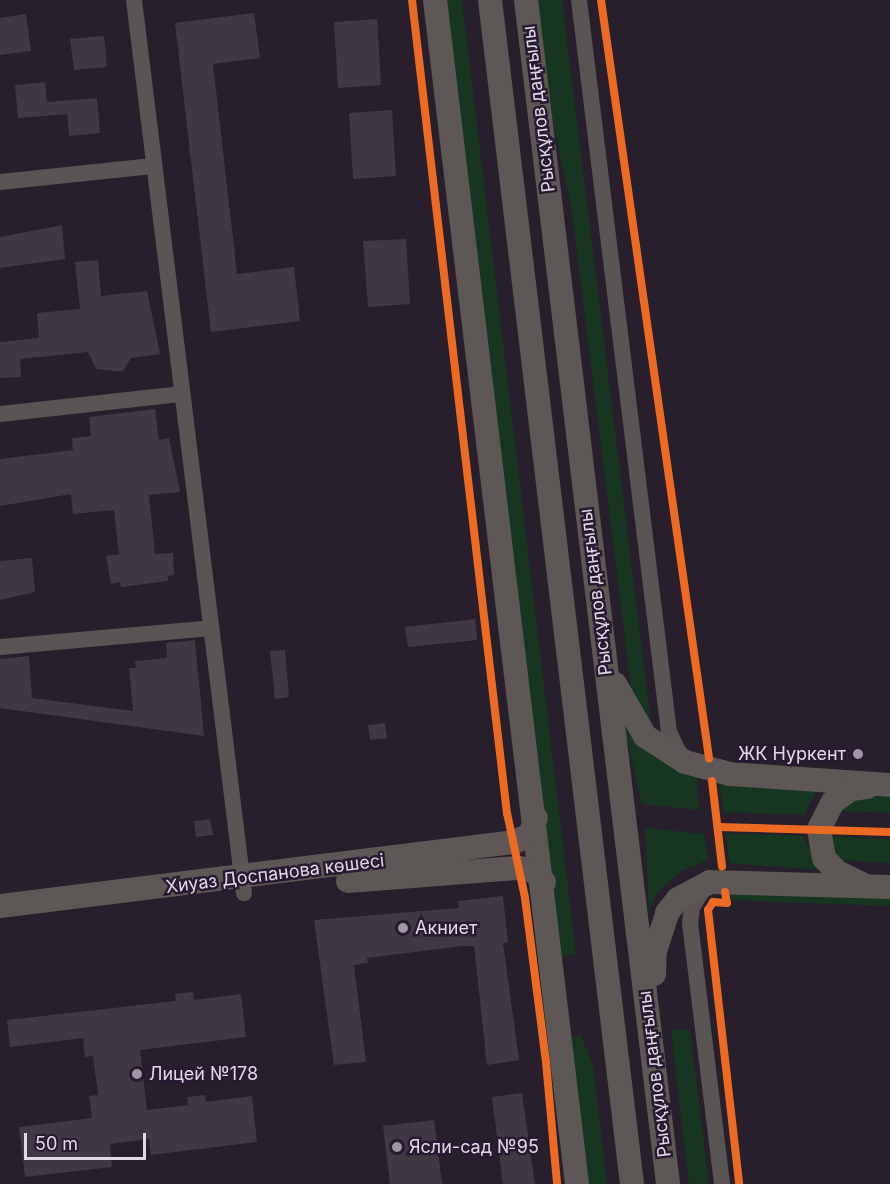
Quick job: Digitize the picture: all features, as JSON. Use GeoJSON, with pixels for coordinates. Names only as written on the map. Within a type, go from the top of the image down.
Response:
{"type":"FeatureCollection","features":[{"type":"Feature","properties":{"kind":"street"},"geometry":{"type":"LineString","coordinates":[[134,0],[180,394],[243,886]]}},
{"type":"Feature","properties":{"kind":"street"},"geometry":{"type":"LineString","coordinates":[[435,0],[544,882],[577,1184]]}},
{"type":"Feature","properties":{"kind":"street","name":"Рысқұлов даңғылы"},"geometry":{"type":"LineString","coordinates":[[490,0],[632,1184]]}},
{"type":"Feature","properties":{"kind":"street","name":"Рысқұлов даңғылы"},"geometry":{"type":"LineString","coordinates":[[526,0],[668,1184]]}},
{"type":"Feature","properties":{"kind":"street"},"geometry":{"type":"LineString","coordinates":[[579,0],[669,732],[685,762]]}},
{"type":"Feature","properties":{"kind":"street"},"geometry":{"type":"LineString","coordinates":[[0,182],[152,166]]}},
{"type":"Feature","properties":{"kind":"street"},"geometry":{"type":"LineString","coordinates":[[0,414],[180,394]]}},
{"type":"Feature","properties":{"kind":"street"},"geometry":{"type":"LineString","coordinates":[[0,647],[211,628]]}},
{"type":"Feature","properties":{"kind":"street"},"geometry":{"type":"LineString","coordinates":[[602,643],[619,698],[634,722],[657,746],[685,762],[730,774],[887,785]]}},
{"type":"Feature","properties":{"kind":"street"},"geometry":{"type":"LineString","coordinates":[[878,886],[837,872],[824,858],[819,829],[833,802],[851,789],[887,785]]}},
{"type":"Feature","properties":{"kind":"street","name":"Хиуаз Доспанова көшесі"},"geometry":{"type":"LineString","coordinates":[[0,919],[243,886],[514,842],[530,835],[536,818]]}},
{"type":"Feature","properties":{"kind":"street","name":"Хиуаз Доспанова көшесі"},"geometry":{"type":"LineString","coordinates":[[0,906],[243,886],[518,868],[532,870],[544,882]]}},
{"type":"Feature","properties":{"kind":"street"},"geometry":{"type":"LineString","coordinates":[[654,1058],[655,951],[660,931],[678,899],[710,882],[878,886]]}},
{"type":"Feature","properties":{"kind":"street"},"geometry":{"type":"LineString","coordinates":[[710,882],[698,893],[690,922],[722,1184]]}},
{"type":"Feature","properties":{"kind":"green space"},"geometry":{"type":"Polygon","coordinates":[[[443,0],[462,0],[576,954],[559,957],[443,0]]]}},
{"type":"Feature","properties":{"kind":"green space"},"geometry":{"type":"Polygon","coordinates":[[[537,0],[562,0],[651,724],[633,704],[572,211],[550,108],[537,0]]]}},
{"type":"Feature","properties":{"kind":"green space"},"geometry":{"type":"Polygon","coordinates":[[[622,719],[697,776],[699,810],[642,804],[622,719]]]}},
{"type":"Feature","properties":{"kind":"green space"},"geometry":{"type":"Polygon","coordinates":[[[718,780],[818,788],[804,815],[724,812],[718,780]]]}},
{"type":"Feature","properties":{"kind":"green space"},"geometry":{"type":"Polygon","coordinates":[[[890,793],[890,813],[842,811],[852,799],[890,793]]]}},
{"type":"Feature","properties":{"kind":"green space"},"geometry":{"type":"Polygon","coordinates":[[[645,828],[704,834],[708,860],[681,871],[657,893],[649,912],[645,828]]]}},
{"type":"Feature","properties":{"kind":"green space"},"geometry":{"type":"Polygon","coordinates":[[[726,833],[803,836],[821,870],[729,863],[726,833]]]}},
{"type":"Feature","properties":{"kind":"green space"},"geometry":{"type":"Polygon","coordinates":[[[828,836],[890,839],[890,863],[840,860],[828,836]]]}},
{"type":"Feature","properties":{"kind":"green space"},"geometry":{"type":"Polygon","coordinates":[[[729,888],[890,896],[890,906],[731,900],[729,888]]]}},
{"type":"Feature","properties":{"kind":"green space"},"geometry":{"type":"Polygon","coordinates":[[[671,1030],[690,1030],[709,1184],[689,1184],[671,1030]]]}},
{"type":"Feature","properties":{"kind":"green space"},"geometry":{"type":"Polygon","coordinates":[[[581,1036],[593,1066],[607,1184],[584,1184],[566,1038],[581,1036]]]}},
{"type":"Feature","properties":{"kind":"building"},"geometry":{"type":"Polygon","coordinates":[[[254,13],[260,58],[213,64],[237,274],[294,267],[300,321],[211,332],[175,23],[254,13]]]}},
{"type":"Feature","properties":{"kind":"building"},"geometry":{"type":"Polygon","coordinates":[[[26,14],[31,51],[0,55],[0,18],[26,14]]]}},
{"type":"Feature","properties":{"kind":"building"},"geometry":{"type":"Polygon","coordinates":[[[377,19],[381,85],[338,88],[334,22],[377,19]]]}},
{"type":"Feature","properties":{"kind":"building"},"geometry":{"type":"Polygon","coordinates":[[[104,36],[107,67],[74,70],[70,39],[104,36]]]}},
{"type":"Feature","properties":{"kind":"building"},"geometry":{"type":"Polygon","coordinates":[[[45,82],[47,102],[97,98],[100,133],[69,136],[67,114],[18,118],[15,85],[45,82]]]}},
{"type":"Feature","properties":{"kind":"building"},"geometry":{"type":"Polygon","coordinates":[[[392,110],[396,176],[353,179],[349,113],[392,110]]]}},
{"type":"Feature","properties":{"kind":"building"},"geometry":{"type":"Polygon","coordinates":[[[62,225],[65,259],[0,268],[0,237],[62,225]]]}},
{"type":"Feature","properties":{"kind":"building"},"geometry":{"type":"Polygon","coordinates":[[[406,239],[410,304],[368,307],[363,241],[406,239]]]}},
{"type":"Feature","properties":{"kind":"building"},"geometry":{"type":"Polygon","coordinates":[[[98,260],[101,296],[147,291],[160,354],[131,358],[123,371],[96,369],[88,352],[20,359],[21,377],[0,378],[0,342],[39,338],[37,313],[80,309],[75,262],[98,260]]]}},
{"type":"Feature","properties":{"kind":"building"},"geometry":{"type":"Polygon","coordinates":[[[155,409],[159,440],[169,438],[180,492],[149,495],[155,554],[173,553],[174,575],[168,576],[168,581],[121,587],[120,582],[111,584],[106,556],[119,554],[114,510],[73,514],[71,494],[0,506],[0,459],[73,450],[72,438],[91,436],[89,417],[155,409]]]}},
{"type":"Feature","properties":{"kind":"building"},"geometry":{"type":"Polygon","coordinates":[[[32,558],[35,592],[0,600],[0,561],[32,558]]]}},
{"type":"Feature","properties":{"kind":"building"},"geometry":{"type":"Polygon","coordinates":[[[475,619],[477,640],[408,647],[405,627],[475,619]]]}},
{"type":"Feature","properties":{"kind":"building"},"geometry":{"type":"Polygon","coordinates":[[[195,640],[204,736],[0,708],[0,659],[29,656],[32,698],[133,711],[129,668],[136,668],[135,661],[167,658],[166,643],[195,640]]]}},
{"type":"Feature","properties":{"kind":"building"},"geometry":{"type":"Polygon","coordinates":[[[285,650],[289,697],[275,699],[270,651],[285,650]]]}},
{"type":"Feature","properties":{"kind":"building"},"geometry":{"type":"Polygon","coordinates":[[[385,723],[387,738],[370,740],[368,725],[385,723]]]}},
{"type":"Feature","properties":{"kind":"building"},"geometry":{"type":"Polygon","coordinates":[[[210,819],[213,835],[196,837],[194,821],[210,819]]]}},
{"type":"Feature","properties":{"kind":"building"},"geometry":{"type":"Polygon","coordinates":[[[503,896],[508,942],[503,943],[519,1060],[487,1065],[474,946],[463,946],[367,958],[368,963],[354,965],[366,1062],[334,1065],[314,920],[459,908],[458,901],[503,896]]]}},
{"type":"Feature","properties":{"kind":"building"},"geometry":{"type":"Polygon","coordinates":[[[193,992],[194,1000],[241,994],[246,1037],[140,1050],[147,1110],[188,1105],[187,1097],[205,1095],[206,1102],[252,1096],[257,1142],[151,1155],[149,1139],[110,1144],[112,1167],[25,1177],[19,1127],[92,1118],[89,1096],[98,1095],[93,1056],[85,1057],[83,1038],[10,1047],[7,1020],[176,1001],[175,994],[193,992]]]}},
{"type":"Feature","properties":{"kind":"building"},"geometry":{"type":"Polygon","coordinates":[[[522,1093],[535,1184],[503,1184],[492,1097],[522,1093]]]}},
{"type":"Feature","properties":{"kind":"building"},"geometry":{"type":"Polygon","coordinates":[[[434,1120],[442,1184],[390,1184],[383,1126],[434,1120]]]}},
{"type":"Feature","properties":{"kind":"cycle path"},"geometry":{"type":"LineString","coordinates":[[412,0],[507,813],[525,898],[546,1062],[557,1184]]}},
{"type":"Feature","properties":{"kind":"cycle path"},"geometry":{"type":"LineString","coordinates":[[601,0],[709,758]]}},
{"type":"Feature","properties":{"kind":"cycle path"},"geometry":{"type":"LineString","coordinates":[[712,781],[722,866]]}},
{"type":"Feature","properties":{"kind":"cycle path"},"geometry":{"type":"LineString","coordinates":[[718,827],[890,832]]}},
{"type":"Feature","properties":{"kind":"cycle path"},"geometry":{"type":"LineString","coordinates":[[725,892],[727,903],[713,902],[708,910],[739,1184]]}},
{"type":"Feature","properties":{"kind":"place","name":"ЖК Нуркент"},"geometry":{"type":"Point","coordinates":[858,754]}},
{"type":"Feature","properties":{"kind":"place","name":"Акниет"},"geometry":{"type":"Point","coordinates":[403,928]}},
{"type":"Feature","properties":{"kind":"place","name":"Лицей №178"},"geometry":{"type":"Point","coordinates":[137,1074]}},
{"type":"Feature","properties":{"kind":"place","name":"Ясли-сад №95"},"geometry":{"type":"Point","coordinates":[397,1147]}}]}
